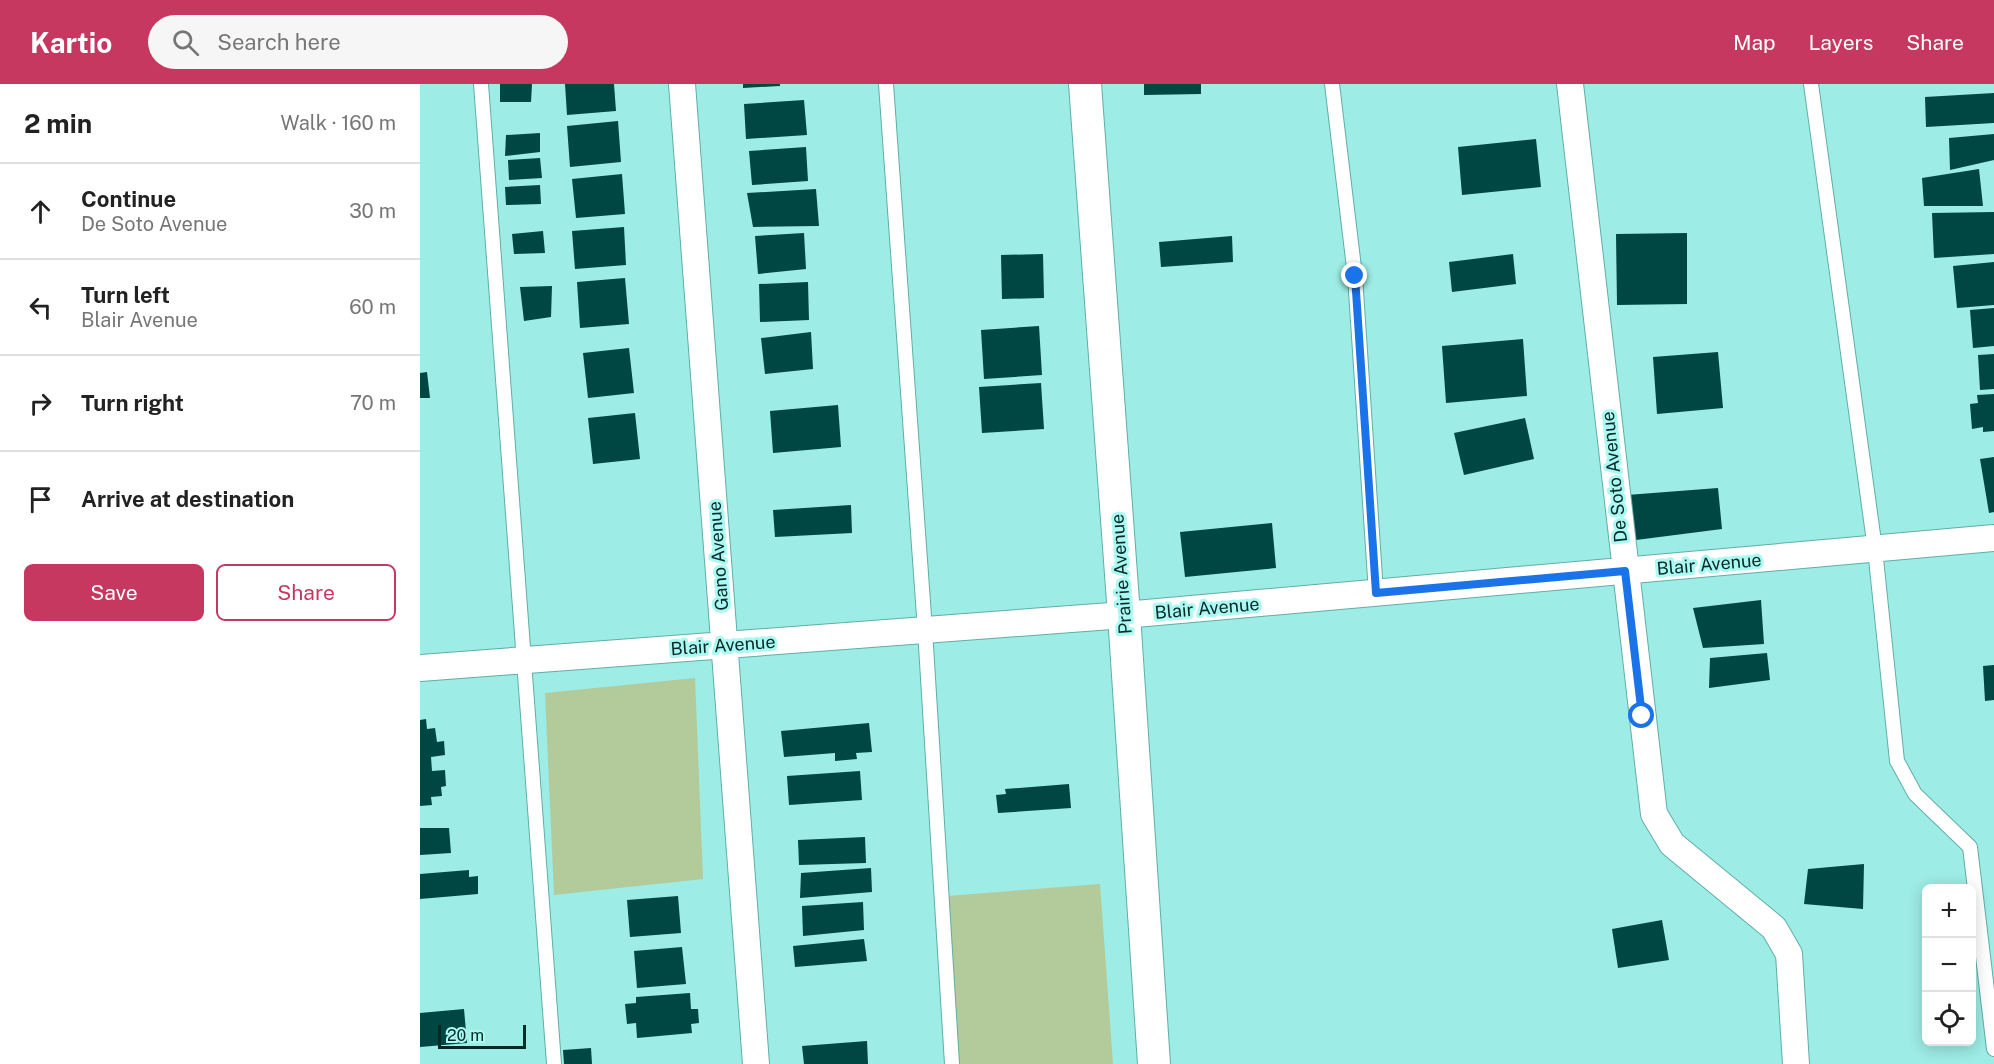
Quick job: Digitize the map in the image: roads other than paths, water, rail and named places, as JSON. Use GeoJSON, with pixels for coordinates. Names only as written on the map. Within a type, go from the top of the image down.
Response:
{"type":"FeatureCollection","features":[{"type":"Feature","properties":{"kind":"street","name":"Gano Avenue"},"geometry":{"type":"LineString","coordinates":[[682,84],[756,1064]]}},
{"type":"Feature","properties":{"kind":"street","name":"Prairie Avenue"},"geometry":{"type":"LineString","coordinates":[[1085,84],[1154,1064]]}},
{"type":"Feature","properties":{"kind":"street","name":"De Soto Avenue"},"geometry":{"type":"LineString","coordinates":[[1570,84],[1654,814],[1672,844],[1774,928],[1789,954],[1796,1064]]}},
{"type":"Feature","properties":{"kind":"street","name":"Blair Avenue"},"geometry":{"type":"LineString","coordinates":[[420,668],[1124,615],[1994,538]]}},
{"type":"Feature","properties":{"kind":"lane"},"geometry":{"type":"LineString","coordinates":[[481,84],[554,1064]]}},
{"type":"Feature","properties":{"kind":"lane"},"geometry":{"type":"LineString","coordinates":[[886,84],[925,630],[952,1064]]}},
{"type":"Feature","properties":{"kind":"lane"},"geometry":{"type":"LineString","coordinates":[[1332,84],[1355,276],[1376,593]]}},
{"type":"Feature","properties":{"kind":"lane"},"geometry":{"type":"LineString","coordinates":[[1811,84],[1875,549],[1897,761],[1915,794],[1970,846],[1994,1049]]}}]}
